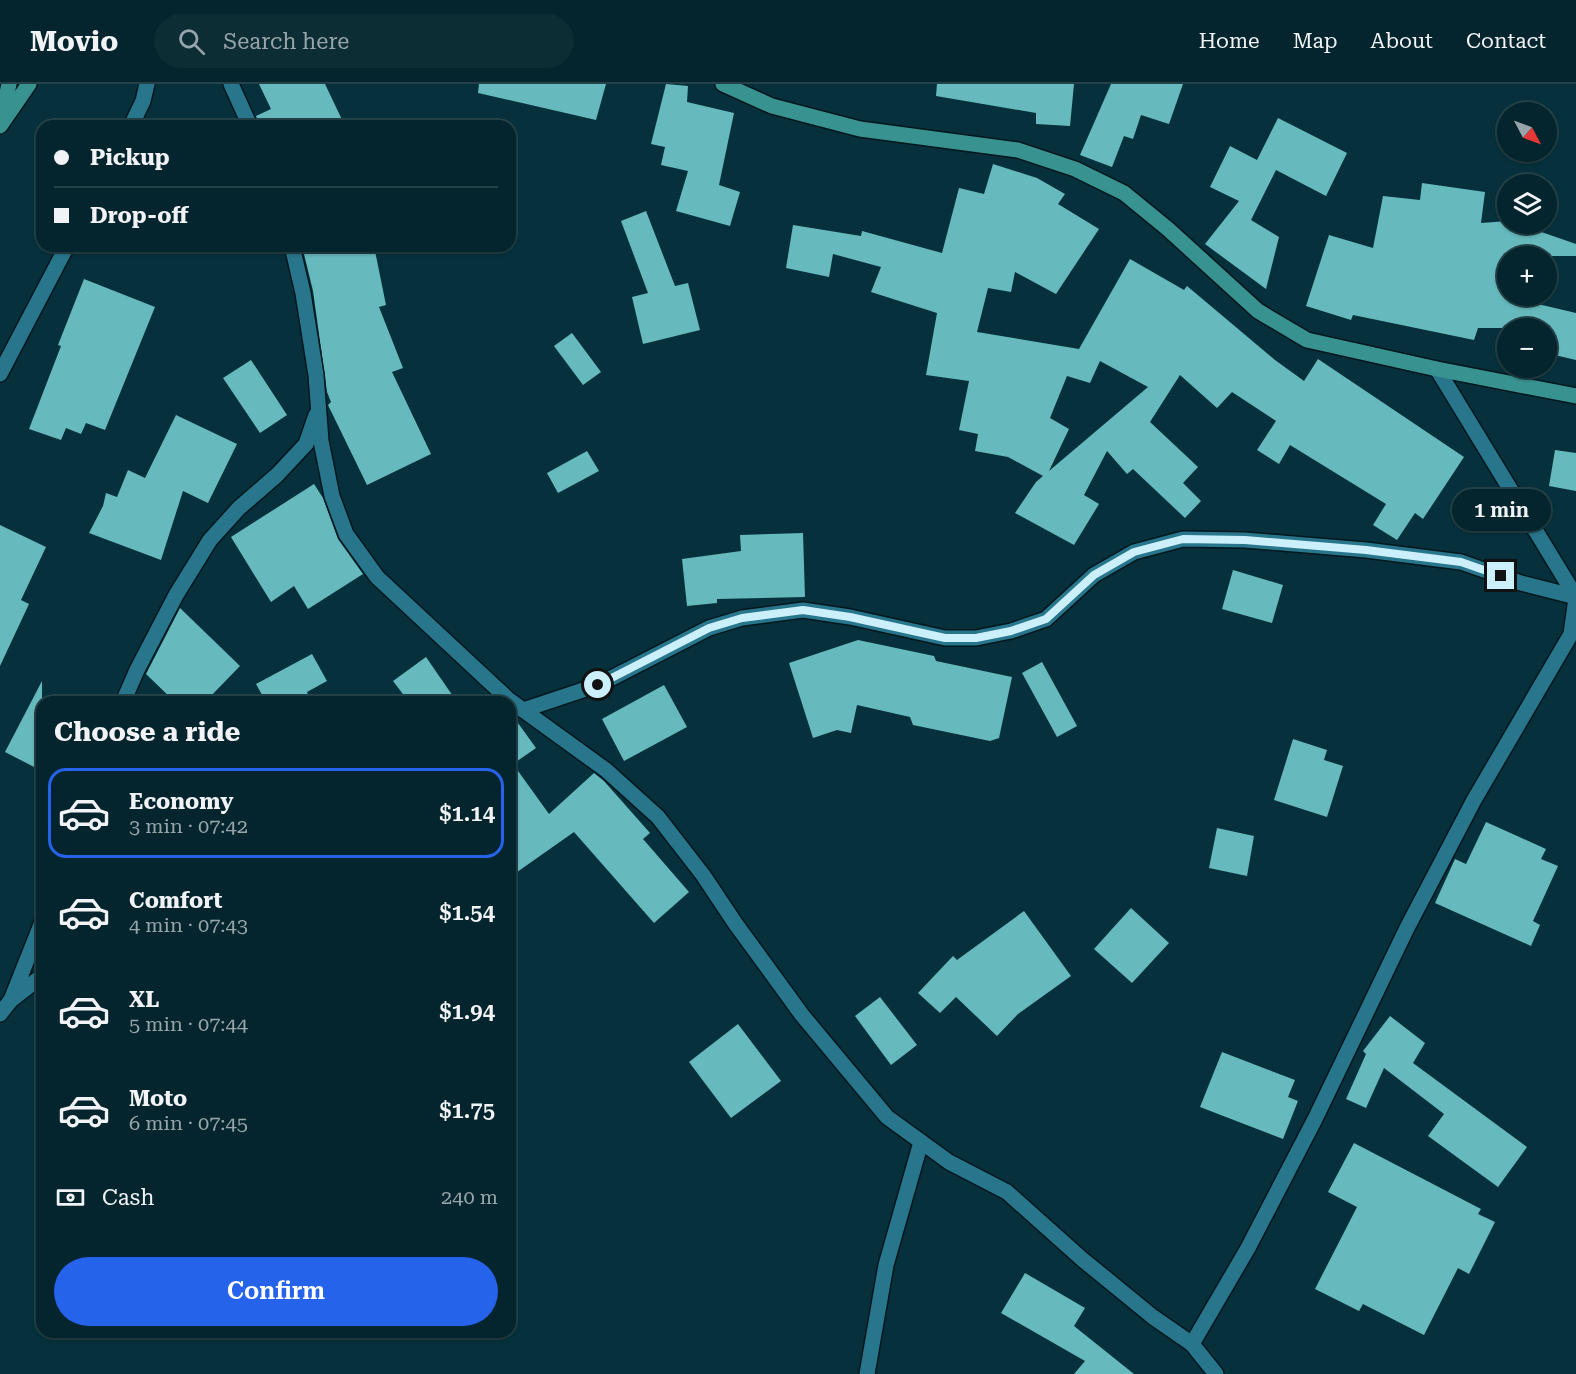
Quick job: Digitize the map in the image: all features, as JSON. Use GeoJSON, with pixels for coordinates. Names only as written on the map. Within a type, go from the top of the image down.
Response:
{"type":"FeatureCollection","features":[{"type":"Feature","properties":{"kind":"main road"},"geometry":{"type":"LineString","coordinates":[[0,116],[9,84]]}},
{"type":"Feature","properties":{"kind":"main road"},"geometry":{"type":"LineString","coordinates":[[0,126],[29,84]]}},
{"type":"Feature","properties":{"kind":"main road"},"geometry":{"type":"LineString","coordinates":[[723,84],[772,106],[860,129],[1018,150],[1075,169],[1124,194],[1168,229],[1258,311],[1307,340],[1437,369],[1576,396]]}},
{"type":"Feature","properties":{"kind":"street"},"geometry":{"type":"LineString","coordinates":[[134,120],[143,101],[147,84]]}},
{"type":"Feature","properties":{"kind":"street"},"geometry":{"type":"LineString","coordinates":[[231,84],[247,120]]}},
{"type":"Feature","properties":{"kind":"street"},"geometry":{"type":"LineString","coordinates":[[0,374],[64,252]]}},
{"type":"Feature","properties":{"kind":"street"},"geometry":{"type":"LineString","coordinates":[[293,252],[303,293],[316,375],[321,441],[332,496],[346,534],[377,577],[501,696]]}},
{"type":"Feature","properties":{"kind":"street"},"geometry":{"type":"LineString","coordinates":[[1192,1344],[1248,1248],[1315,1119],[1407,928],[1469,810],[1571,634],[1576,597],[1437,369]]}},
{"type":"Feature","properties":{"kind":"street"},"geometry":{"type":"LineString","coordinates":[[126,696],[176,595],[210,540],[239,508],[306,444],[318,408]]}},
{"type":"Feature","properties":{"kind":"street"},"geometry":{"type":"LineString","coordinates":[[523,710],[598,685],[709,628],[742,618],[803,610],[850,617],[945,638],[976,638],[1011,631],[1046,619],[1094,575],[1134,552],[1183,539],[1267,542],[1366,550],[1461,562],[1521,583],[1576,597]]}},
{"type":"Feature","properties":{"kind":"street"},"geometry":{"type":"LineString","coordinates":[[516,706],[606,770],[658,817],[704,875],[735,923],[802,1015],[887,1117],[948,1162],[1007,1192],[1082,1259],[1153,1317],[1192,1344],[1216,1374]]}},
{"type":"Feature","properties":{"kind":"street"},"geometry":{"type":"LineString","coordinates":[[11,1000],[36,937]]}},
{"type":"Feature","properties":{"kind":"street"},"geometry":{"type":"LineString","coordinates":[[0,1014],[11,1000],[36,981]]}},
{"type":"Feature","properties":{"kind":"street"},"geometry":{"type":"LineString","coordinates":[[867,1374],[886,1265],[921,1142]]}},
{"type":"Feature","properties":{"kind":"building"},"geometry":{"type":"Polygon","coordinates":[[[259,84],[325,84],[342,120],[258,120],[256,116],[271,109],[259,84]]]}},
{"type":"Feature","properties":{"kind":"building"},"geometry":{"type":"Polygon","coordinates":[[[479,84],[606,84],[596,120],[478,93],[479,84]]]}},
{"type":"Feature","properties":{"kind":"building"},"geometry":{"type":"Polygon","coordinates":[[[666,84],[688,86],[687,102],[734,113],[719,185],[740,192],[730,226],[676,211],[688,171],[661,165],[665,147],[651,144],[666,84]]]}},
{"type":"Feature","properties":{"kind":"building"},"geometry":{"type":"Polygon","coordinates":[[[937,84],[1074,84],[1070,126],[1036,124],[1036,113],[936,96],[937,84]]]}},
{"type":"Feature","properties":{"kind":"building"},"geometry":{"type":"Polygon","coordinates":[[[1111,84],[1183,84],[1169,124],[1141,115],[1133,139],[1124,136],[1112,167],[1080,155],[1111,84]]]}},
{"type":"Feature","properties":{"kind":"building"},"geometry":{"type":"Polygon","coordinates":[[[1278,118],[1347,153],[1326,196],[1276,170],[1251,220],[1279,237],[1266,289],[1205,244],[1239,201],[1210,187],[1230,146],[1257,160],[1278,118]]]}},
{"type":"Feature","properties":{"kind":"building"},"geometry":{"type":"Polygon","coordinates":[[[993,164],[1037,178],[1065,194],[1058,204],[1099,229],[1056,294],[1015,272],[1011,292],[988,288],[977,332],[1079,349],[1130,259],[1184,290],[1187,286],[1275,360],[1304,381],[1318,359],[1464,457],[1423,519],[1415,513],[1397,540],[1373,525],[1386,504],[1290,445],[1279,464],[1257,450],[1276,421],[1232,392],[1217,408],[1180,375],[1150,422],[1198,467],[1183,483],[1201,501],[1185,518],[1133,469],[1127,474],[1107,451],[1084,495],[1099,504],[1074,545],[1015,513],[1036,482],[1043,476],[1008,457],[975,451],[978,434],[959,430],[969,381],[926,375],[937,313],[871,292],[881,267],[833,254],[829,277],[786,268],[793,225],[861,236],[862,231],[942,253],[959,188],[984,194],[993,164]],[[1100,361],[1090,383],[1067,376],[1050,418],[1069,429],[1049,471],[1148,387],[1100,361]]]}},
{"type":"Feature","properties":{"kind":"building"},"geometry":{"type":"Polygon","coordinates":[[[1422,183],[1485,192],[1481,223],[1497,222],[1497,234],[1547,234],[1576,244],[1576,256],[1557,256],[1557,246],[1497,246],[1497,306],[1546,306],[1576,313],[1576,360],[1557,356],[1557,318],[1497,318],[1497,328],[1478,328],[1474,340],[1353,315],[1351,320],[1306,306],[1329,235],[1373,248],[1383,196],[1420,200],[1422,183]]]}},
{"type":"Feature","properties":{"kind":"building"},"geometry":{"type":"Polygon","coordinates":[[[646,211],[675,286],[688,283],[700,330],[643,344],[632,297],[648,293],[621,221],[646,211]]]}},
{"type":"Feature","properties":{"kind":"building"},"geometry":{"type":"Polygon","coordinates":[[[375,252],[386,305],[379,307],[403,368],[392,372],[431,454],[367,485],[328,405],[331,402],[327,392],[313,291],[304,254],[375,252]]]}},
{"type":"Feature","properties":{"kind":"building"},"geometry":{"type":"Polygon","coordinates":[[[84,279],[155,307],[105,430],[86,423],[81,434],[66,428],[61,440],[29,429],[84,279]]]}},
{"type":"Feature","properties":{"kind":"building"},"geometry":{"type":"Polygon","coordinates":[[[572,333],[601,372],[583,385],[554,346],[572,333]]]}},
{"type":"Feature","properties":{"kind":"building"},"geometry":{"type":"Polygon","coordinates":[[[251,360],[287,415],[260,433],[223,378],[251,360]]]}},
{"type":"Feature","properties":{"kind":"building"},"geometry":{"type":"Polygon","coordinates":[[[176,415],[237,444],[208,503],[183,491],[161,560],[89,533],[103,506],[106,493],[117,497],[128,470],[145,478],[176,415]]]}},
{"type":"Feature","properties":{"kind":"building"},"geometry":{"type":"Polygon","coordinates":[[[1555,450],[1576,453],[1576,491],[1549,486],[1555,450]]]}},
{"type":"Feature","properties":{"kind":"building"},"geometry":{"type":"Polygon","coordinates":[[[587,451],[599,471],[558,493],[547,473],[587,451]]]}},
{"type":"Feature","properties":{"kind":"building"},"geometry":{"type":"Polygon","coordinates":[[[314,484],[323,498],[338,539],[363,574],[308,609],[294,586],[271,602],[231,537],[314,484]]]}},
{"type":"Feature","properties":{"kind":"building"},"geometry":{"type":"Polygon","coordinates":[[[0,525],[46,547],[21,600],[29,604],[0,666],[0,525]]]}},
{"type":"Feature","properties":{"kind":"building"},"geometry":{"type":"Polygon","coordinates":[[[803,533],[805,597],[717,599],[717,603],[687,606],[682,559],[741,551],[740,535],[803,533]]]}},
{"type":"Feature","properties":{"kind":"building"},"geometry":{"type":"Polygon","coordinates":[[[1233,570],[1283,585],[1272,623],[1222,609],[1233,570]]]}},
{"type":"Feature","properties":{"kind":"building"},"geometry":{"type":"Polygon","coordinates":[[[180,608],[240,666],[211,696],[169,696],[146,674],[180,608]]]}},
{"type":"Feature","properties":{"kind":"building"},"geometry":{"type":"Polygon","coordinates":[[[858,640],[934,656],[936,661],[1012,677],[999,738],[990,741],[913,725],[910,717],[857,705],[851,733],[837,730],[813,738],[789,663],[858,640]]]}},
{"type":"Feature","properties":{"kind":"building"},"geometry":{"type":"Polygon","coordinates":[[[312,654],[327,681],[307,692],[309,696],[263,696],[256,684],[312,654]]]}},
{"type":"Feature","properties":{"kind":"building"},"geometry":{"type":"Polygon","coordinates":[[[426,657],[453,696],[404,696],[393,681],[426,657]]]}},
{"type":"Feature","properties":{"kind":"building"},"geometry":{"type":"Polygon","coordinates":[[[1042,662],[1077,726],[1057,737],[1022,673],[1042,662]]]}},
{"type":"Feature","properties":{"kind":"building"},"geometry":{"type":"Polygon","coordinates":[[[42,681],[42,696],[36,696],[36,768],[5,752],[42,681]]]}},
{"type":"Feature","properties":{"kind":"building"},"geometry":{"type":"Polygon","coordinates":[[[664,685],[687,727],[624,761],[602,719],[664,685]]]}},
{"type":"Feature","properties":{"kind":"building"},"geometry":{"type":"Polygon","coordinates":[[[516,720],[536,748],[516,762],[516,720]]]}},
{"type":"Feature","properties":{"kind":"building"},"geometry":{"type":"Polygon","coordinates":[[[1293,739],[1327,750],[1324,760],[1343,766],[1327,817],[1274,800],[1293,739]]]}},
{"type":"Feature","properties":{"kind":"building"},"geometry":{"type":"Polygon","coordinates":[[[516,768],[549,814],[594,773],[604,781],[650,833],[643,839],[689,892],[654,923],[574,832],[516,873],[516,768]]]}},
{"type":"Feature","properties":{"kind":"building"},"geometry":{"type":"Polygon","coordinates":[[[1486,822],[1546,849],[1541,859],[1558,866],[1533,921],[1540,925],[1531,946],[1435,903],[1455,859],[1466,864],[1486,822]]]}},
{"type":"Feature","properties":{"kind":"building"},"geometry":{"type":"Polygon","coordinates":[[[1217,828],[1254,836],[1247,876],[1209,868],[1217,828]]]}},
{"type":"Feature","properties":{"kind":"building"},"geometry":{"type":"Polygon","coordinates":[[[1131,908],[1169,943],[1132,983],[1094,949],[1131,908]]]}},
{"type":"Feature","properties":{"kind":"building"},"geometry":{"type":"Polygon","coordinates":[[[1024,911],[1071,976],[1018,1014],[997,1036],[956,997],[940,1013],[918,993],[953,956],[957,960],[1024,911]]]}},
{"type":"Feature","properties":{"kind":"building"},"geometry":{"type":"Polygon","coordinates":[[[880,997],[917,1045],[891,1065],[855,1016],[880,997]]]}},
{"type":"Feature","properties":{"kind":"building"},"geometry":{"type":"Polygon","coordinates":[[[1390,1016],[1425,1043],[1413,1063],[1527,1147],[1498,1187],[1428,1136],[1444,1114],[1384,1068],[1366,1108],[1346,1099],[1366,1054],[1363,1051],[1390,1016]]]}},
{"type":"Feature","properties":{"kind":"building"},"geometry":{"type":"Polygon","coordinates":[[[738,1024],[781,1081],[731,1118],[689,1062],[738,1024]]]}},
{"type":"Feature","properties":{"kind":"building"},"geometry":{"type":"Polygon","coordinates":[[[1222,1052],[1295,1080],[1288,1097],[1298,1101],[1283,1139],[1200,1107],[1222,1052]]]}},
{"type":"Feature","properties":{"kind":"building"},"geometry":{"type":"Polygon","coordinates":[[[1354,1143],[1481,1209],[1478,1214],[1495,1222],[1469,1274],[1458,1268],[1424,1335],[1363,1304],[1359,1311],[1315,1289],[1357,1207],[1328,1192],[1354,1143]]]}},
{"type":"Feature","properties":{"kind":"building"},"geometry":{"type":"Polygon","coordinates":[[[1025,1273],[1085,1308],[1074,1326],[1134,1374],[1074,1374],[1085,1361],[1001,1313],[1025,1273]]]}},
{"type":"Feature","properties":{"kind":"route"},"geometry":{"type":"LineString","coordinates":[[598,685],[709,628],[742,618],[803,610],[850,617],[945,638],[976,638],[1011,631],[1046,619],[1094,575],[1134,552],[1183,539],[1245,540],[1366,550],[1461,562],[1501,576]]}}]}
